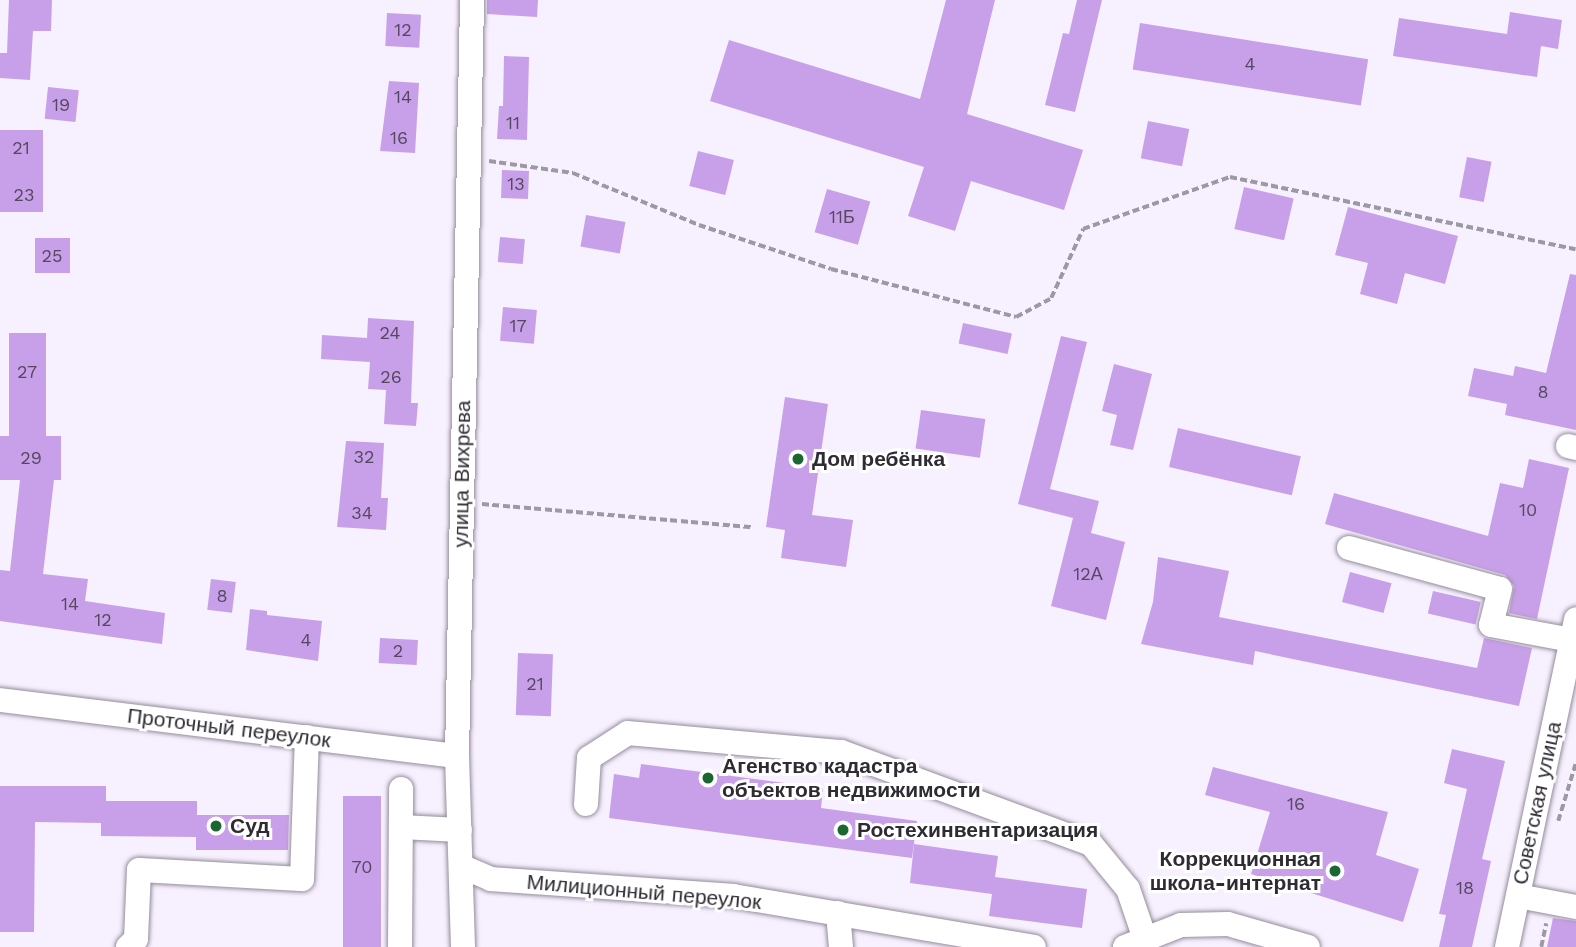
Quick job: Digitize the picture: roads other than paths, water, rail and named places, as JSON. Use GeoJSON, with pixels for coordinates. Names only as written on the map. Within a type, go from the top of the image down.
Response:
{"type":"FeatureCollection","features":[{"type":"Feature","properties":{"kind":"street","name":"улица Вихрева"},"geometry":{"type":"LineString","coordinates":[[463,947],[463,867],[457,756],[472,0]]}},
{"type":"Feature","properties":{"kind":"street"},"geometry":{"type":"LineString","coordinates":[[1349,548],[1500,589],[1491,625],[1574,629]]}},
{"type":"Feature","properties":{"kind":"street","name":"Советская улица"},"geometry":{"type":"LineString","coordinates":[[1507,947],[1527,898],[1564,730],[1574,629]]}},
{"type":"Feature","properties":{"kind":"street","name":"Проточный переулок"},"geometry":{"type":"LineString","coordinates":[[0,701],[457,756]]}},
{"type":"Feature","properties":{"kind":"street"},"geometry":{"type":"LineString","coordinates":[[586,804],[589,758],[628,733],[841,752],[1091,844],[1128,888],[1135,943],[1181,925],[1228,925],[1308,947]]}},
{"type":"Feature","properties":{"kind":"street"},"geometry":{"type":"LineString","coordinates":[[128,947],[136,939],[139,870],[302,879],[307,737]]}},
{"type":"Feature","properties":{"kind":"street"},"geometry":{"type":"LineString","coordinates":[[400,947],[401,789]]}},
{"type":"Feature","properties":{"kind":"street"},"geometry":{"type":"LineString","coordinates":[[401,827],[460,830]]}},
{"type":"Feature","properties":{"kind":"street","name":"Милиционный переулок"},"geometry":{"type":"LineString","coordinates":[[463,867],[491,879],[733,896],[1034,947]]}},
{"type":"Feature","properties":{"kind":"street"},"geometry":{"type":"LineString","coordinates":[[1527,898],[1576,906]]}},
{"type":"Feature","properties":{"kind":"street"},"geometry":{"type":"LineString","coordinates":[[838,914],[841,947]]}},
{"type":"Feature","properties":{"kind":"place","name":"Дом ребёнка"},"geometry":{"type":"Point","coordinates":[798,459]}},
{"type":"Feature","properties":{"kind":"place","name":"Агенство кадастра объектов недвижимости"},"geometry":{"type":"Point","coordinates":[708,778]}},
{"type":"Feature","properties":{"kind":"place","name":"Суд"},"geometry":{"type":"Point","coordinates":[216,826]}},
{"type":"Feature","properties":{"kind":"place","name":"Ростехинвентаризация"},"geometry":{"type":"Point","coordinates":[843,830]}},
{"type":"Feature","properties":{"kind":"place","name":"Коррекционная школа-интернат"},"geometry":{"type":"Point","coordinates":[1335,871]}}]}
